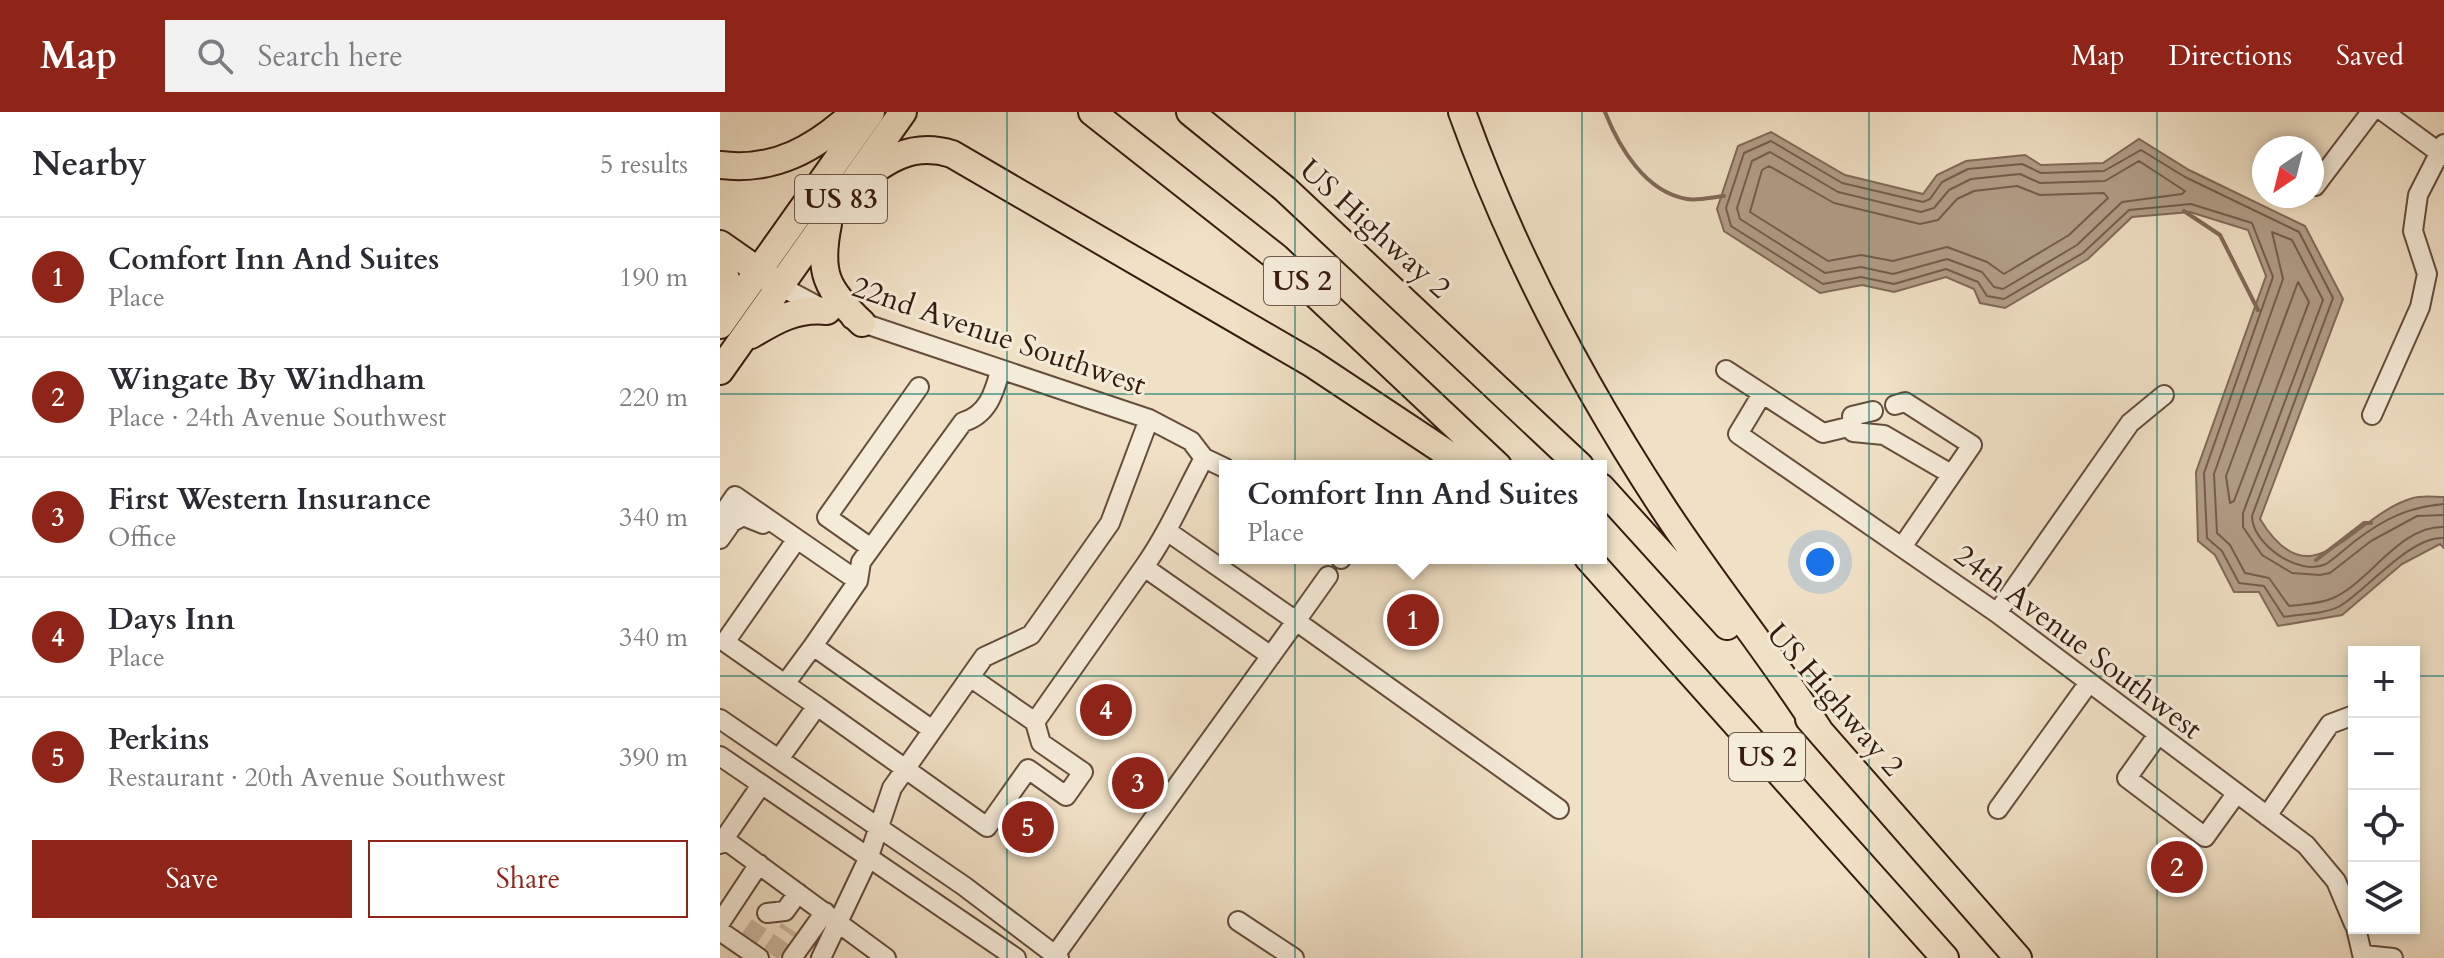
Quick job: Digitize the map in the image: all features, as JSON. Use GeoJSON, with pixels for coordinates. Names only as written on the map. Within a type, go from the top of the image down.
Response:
{"type":"FeatureCollection","features":[{"type":"Feature","properties":{"kind":"highway"},"geometry":{"type":"LineString","coordinates":[[720,165],[761,166],[785,159],[824,139],[855,112]]}},
{"type":"Feature","properties":{"kind":"highway","name":"US 83"},"geometry":{"type":"LineString","coordinates":[[720,325],[871,112]]}},
{"type":"Feature","properties":{"kind":"highway","name":"US 83"},"geometry":{"type":"LineString","coordinates":[[720,371],[903,112]]}},
{"type":"Feature","properties":{"kind":"highway","name":"US 2"},"geometry":{"type":"LineString","coordinates":[[1092,112],[1276,257],[1492,460]]}},
{"type":"Feature","properties":{"kind":"highway","name":"US Highway 2"},"geometry":{"type":"LineString","coordinates":[[1190,112],[1308,209],[1574,460]]}},
{"type":"Feature","properties":{"kind":"highway"},"geometry":{"type":"LineString","coordinates":[[1462,112],[1501,211],[1567,348],[1662,506],[1786,678],[1819,730]]}},
{"type":"Feature","properties":{"kind":"highway"},"geometry":{"type":"LineString","coordinates":[[847,191],[898,154],[914,149],[952,154],[1311,363],[1457,460]]}},
{"type":"Feature","properties":{"kind":"highway"},"geometry":{"type":"LineString","coordinates":[[830,216],[823,250],[829,286],[862,323]]}},
{"type":"Feature","properties":{"kind":"highway","name":"22nd Avenue Southwest"},"geometry":{"type":"LineString","coordinates":[[720,244],[780,286]]}},
{"type":"Feature","properties":{"kind":"highway"},"geometry":{"type":"LineString","coordinates":[[720,263],[728,284],[720,312]]}},
{"type":"Feature","properties":{"kind":"highway"},"geometry":{"type":"LineString","coordinates":[[741,342],[779,318],[808,310],[827,311]]}},
{"type":"Feature","properties":{"kind":"highway","name":"US Highway 2"},"geometry":{"type":"LineString","coordinates":[[1607,494],[2018,958]]}},
{"type":"Feature","properties":{"kind":"highway"},"geometry":{"type":"LineString","coordinates":[[1586,564],[1623,596]]}},
{"type":"Feature","properties":{"kind":"highway","name":"US 2"},"geometry":{"type":"LineString","coordinates":[[1594,564],[1945,958]]}},
{"type":"Feature","properties":{"kind":"street"},"geometry":{"type":"LineString","coordinates":[[2324,174],[2371,112]]}},
{"type":"Feature","properties":{"kind":"street"},"geometry":{"type":"LineString","coordinates":[[2372,415],[2420,307],[2427,274],[2413,231],[2416,207],[2418,195],[2442,151],[2384,112]]}},
{"type":"Feature","properties":{"kind":"street","name":"22nd Avenue Southwest"},"geometry":{"type":"LineString","coordinates":[[780,286],[827,311],[1149,419],[1110,523],[1031,635],[984,657],[931,729],[892,788],[868,859],[831,916]]}},
{"type":"Feature","properties":{"kind":"street"},"geometry":{"type":"LineString","coordinates":[[1726,370],[1823,433],[1852,426]]}},
{"type":"Feature","properties":{"kind":"street"},"geometry":{"type":"LineString","coordinates":[[785,684],[858,581],[861,562],[871,548],[963,422],[978,418],[993,394],[1000,371]]}},
{"type":"Feature","properties":{"kind":"street"},"geometry":{"type":"LineString","coordinates":[[871,548],[827,517],[919,387]]}},
{"type":"Feature","properties":{"kind":"street","name":"24th Avenue Southwest"},"geometry":{"type":"LineString","coordinates":[[1762,394],[1738,434],[1997,613],[2306,845],[2336,881],[2348,910]]}},
{"type":"Feature","properties":{"kind":"street"},"geometry":{"type":"LineString","coordinates":[[1997,613],[2130,423],[2164,395]]}},
{"type":"Feature","properties":{"kind":"street"},"geometry":{"type":"LineString","coordinates":[[1895,405],[1905,402],[1972,445],[1902,547]]}},
{"type":"Feature","properties":{"kind":"street"},"geometry":{"type":"LineString","coordinates":[[1873,411],[1852,416],[1853,432],[1884,435],[1951,474]]}},
{"type":"Feature","properties":{"kind":"street"},"geometry":{"type":"LineString","coordinates":[[1149,419],[1191,441],[1204,458],[1219,465]]}},
{"type":"Feature","properties":{"kind":"street"},"geometry":{"type":"LineString","coordinates":[[1035,722],[1144,567],[1167,531],[1204,458]]}},
{"type":"Feature","properties":{"kind":"street"},"geometry":{"type":"LineString","coordinates":[[720,518],[735,496],[858,581]]}},
{"type":"Feature","properties":{"kind":"street"},"geometry":{"type":"LineString","coordinates":[[720,539],[732,522],[743,516],[791,534]]}},
{"type":"Feature","properties":{"kind":"street"},"geometry":{"type":"LineString","coordinates":[[1167,531],[1559,809]]}},
{"type":"Feature","properties":{"kind":"street"},"geometry":{"type":"LineString","coordinates":[[791,534],[722,640],[987,827],[1028,769],[1066,796],[1083,772],[1041,743],[1035,722],[970,677]]}},
{"type":"Feature","properties":{"kind":"street"},"geometry":{"type":"LineString","coordinates":[[1144,567],[1271,656]]}},
{"type":"Feature","properties":{"kind":"street"},"geometry":{"type":"LineString","coordinates":[[720,719],[964,886],[1056,957],[1328,576]]}},
{"type":"Feature","properties":{"kind":"street"},"geometry":{"type":"LineString","coordinates":[[813,646],[931,729]]}},
{"type":"Feature","properties":{"kind":"street"},"geometry":{"type":"LineString","coordinates":[[1998,809],[2088,684]]}},
{"type":"Feature","properties":{"kind":"street"},"geometry":{"type":"LineString","coordinates":[[779,759],[817,706]]}},
{"type":"Feature","properties":{"kind":"street"},"geometry":{"type":"LineString","coordinates":[[2267,816],[2330,724],[2348,717]]}},
{"type":"Feature","properties":{"kind":"street"},"geometry":{"type":"LineString","coordinates":[[2157,736],[2127,778],[2205,837],[2236,794]]}},
{"type":"Feature","properties":{"kind":"street"},"geometry":{"type":"LineString","coordinates":[[720,756],[1016,958]]}},
{"type":"Feature","properties":{"kind":"street"},"geometry":{"type":"LineString","coordinates":[[761,785],[722,842],[759,864],[886,958]]}},
{"type":"Feature","properties":{"kind":"street"},"geometry":{"type":"LineString","coordinates":[[720,923],[759,864]]}},
{"type":"Feature","properties":{"kind":"street"},"geometry":{"type":"LineString","coordinates":[[780,918],[798,893]]}},
{"type":"Feature","properties":{"kind":"street"},"geometry":{"type":"LineString","coordinates":[[792,958],[831,916]]}},
{"type":"Feature","properties":{"kind":"street"},"geometry":{"type":"LineString","coordinates":[[821,958],[831,916]]}},
{"type":"Feature","properties":{"kind":"street"},"geometry":{"type":"LineString","coordinates":[[1238,921],[1294,958]]}},
{"type":"Feature","properties":{"kind":"street"},"geometry":{"type":"LineString","coordinates":[[720,931],[758,952]]}},
{"type":"Feature","properties":{"kind":"street","name":"24th Avenue Southwest"},"geometry":{"type":"LineString","coordinates":[[2357,934],[2364,956]]}},
{"type":"Feature","properties":{"kind":"street"},"geometry":{"type":"LineString","coordinates":[[2364,956],[2393,958]]}},
{"type":"Feature","properties":{"kind":"water"},"geometry":{"type":"Polygon","coordinates":[[[1771,132],[1845,175],[1923,194],[1937,175],[1966,161],[2025,155],[2041,165],[2103,163],[2139,139],[2189,170],[2252,200],[2252,208],[2268,208],[2305,226],[2343,299],[2260,519],[2279,544],[2298,555],[2316,555],[2334,548],[2391,507],[2417,497],[2444,497],[2444,548],[2440,544],[2402,564],[2342,615],[2278,626],[2259,592],[2234,592],[2215,555],[2198,541],[2196,472],[2266,276],[2248,230],[2190,212],[2132,217],[2088,259],[2005,308],[1980,303],[1974,289],[1946,277],[1894,292],[1862,285],[1820,293],[1724,231],[1717,209],[1738,146],[1771,132]]]}},
{"type":"Feature","properties":{"kind":"waterway"},"geometry":{"type":"LineString","coordinates":[[1605,112],[1626,153],[1646,178],[1658,187],[1687,199],[1724,196]]}},
{"type":"Feature","properties":{"kind":"waterway"},"geometry":{"type":"LineString","coordinates":[[2184,211],[2220,235],[2258,310]]}},
{"type":"Feature","properties":{"kind":"waterway"},"geometry":{"type":"LineString","coordinates":[[2316,560],[2364,523],[2371,523]]}},
{"type":"Feature","properties":{"kind":"tunnel"},"geometry":{"type":"LineString","coordinates":[[749,939],[767,913]]}},
{"type":"Feature","properties":{"kind":"tunnel"},"geometry":{"type":"LineString","coordinates":[[771,954],[789,928]]}},
{"type":"Feature","properties":{"kind":"place","name":"Comfort Inn And Suites"},"geometry":{"type":"Point","coordinates":[1413,620]}},
{"type":"Feature","properties":{"kind":"place","name":"Days Inn"},"geometry":{"type":"Point","coordinates":[1106,710]}},
{"type":"Feature","properties":{"kind":"place","name":"First Western Insurance"},"geometry":{"type":"Point","coordinates":[1138,783]}},
{"type":"Feature","properties":{"kind":"place","name":"Perkins"},"geometry":{"type":"Point","coordinates":[1028,827]}},
{"type":"Feature","properties":{"kind":"place","name":"Wingate By Windham"},"geometry":{"type":"Point","coordinates":[2177,867]}}]}
